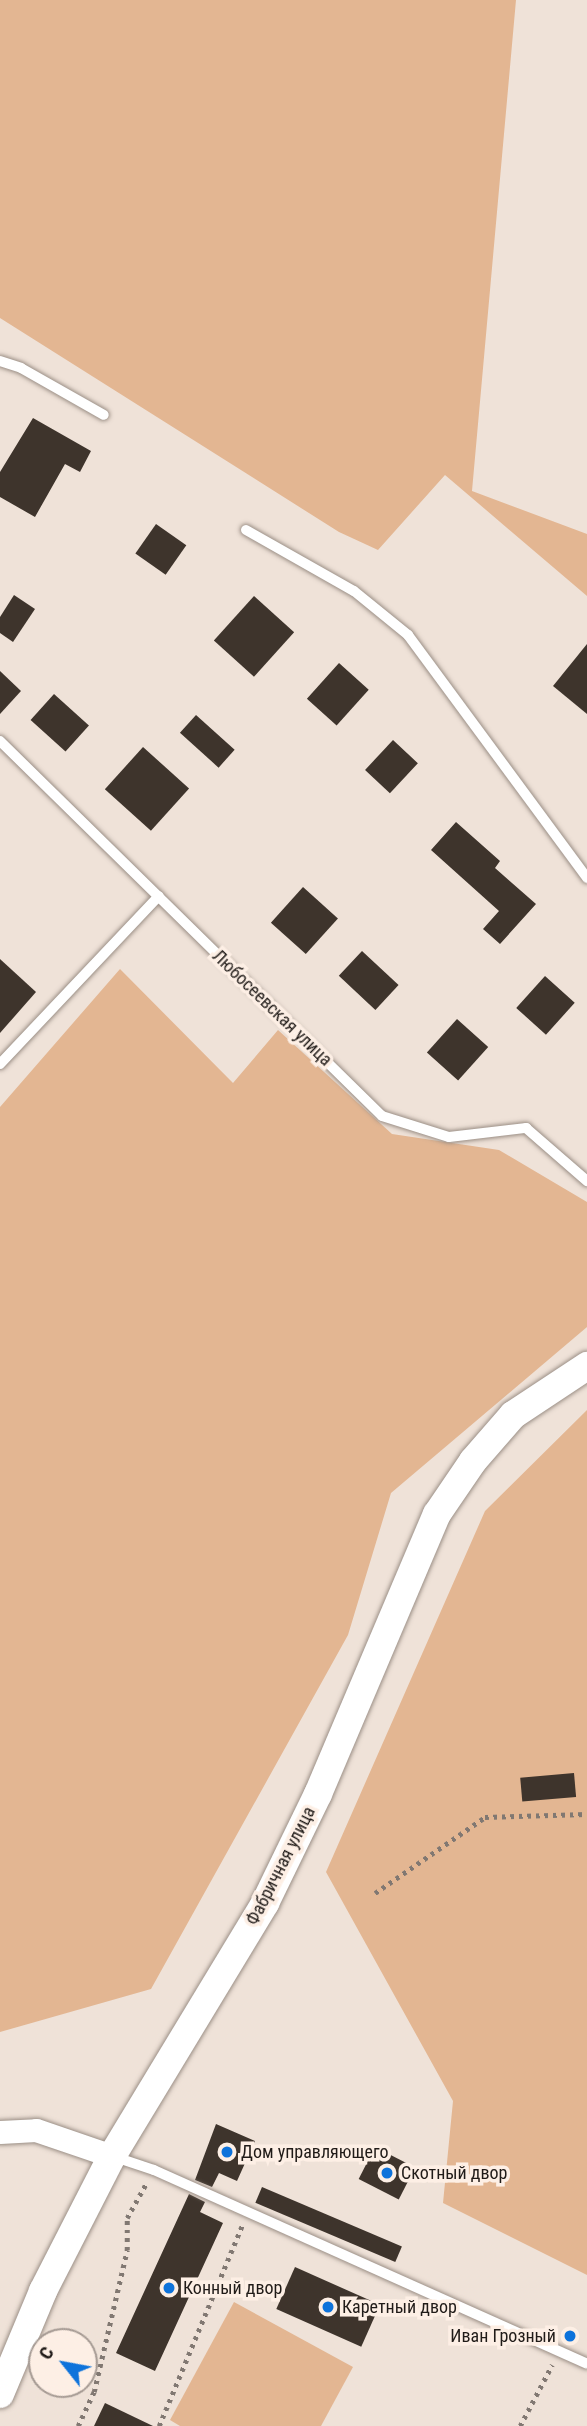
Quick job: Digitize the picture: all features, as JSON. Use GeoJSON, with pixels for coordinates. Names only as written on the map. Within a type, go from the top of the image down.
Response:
{"type":"FeatureCollection","features":[{"type":"Feature","properties":{"kind":"street","name":"Фабричная улица"},"geometry":{"type":"LineString","coordinates":[[0,2394],[43,2291],[112,2156],[265,1903],[318,1794],[437,1514],[473,1461],[513,1415],[587,1366]]}},
{"type":"Feature","properties":{"kind":"street"},"geometry":{"type":"LineString","coordinates":[[0,2132],[36,2130],[112,2156]]}},
{"type":"Feature","properties":{"kind":"lane"},"geometry":{"type":"LineString","coordinates":[[0,361],[21,368],[104,415]]}},
{"type":"Feature","properties":{"kind":"lane"},"geometry":{"type":"LineString","coordinates":[[246,530],[354,591],[408,635],[587,878]]}},
{"type":"Feature","properties":{"kind":"lane","name":"Любосеевская улица"},"geometry":{"type":"LineString","coordinates":[[0,741],[383,1116],[449,1137],[526,1128],[587,1181]]}},
{"type":"Feature","properties":{"kind":"lane"},"geometry":{"type":"LineString","coordinates":[[0,1064],[159,896]]}},
{"type":"Feature","properties":{"kind":"lane"},"geometry":{"type":"LineString","coordinates":[[112,2156],[154,2170],[587,2364]]}},
{"type":"Feature","properties":{"kind":"path"},"geometry":{"type":"LineString","coordinates":[[375,1893],[485,1817],[587,1814]]}},
{"type":"Feature","properties":{"kind":"path"},"geometry":{"type":"LineString","coordinates":[[78,2426],[94,2392],[127,2250],[127,2218],[154,2170]]}},
{"type":"Feature","properties":{"kind":"path"},"geometry":{"type":"LineString","coordinates":[[159,2426],[248,2212]]}},
{"type":"Feature","properties":{"kind":"path"},"geometry":{"type":"LineString","coordinates":[[520,2426],[559,2352]]}},
{"type":"Feature","properties":{"kind":"shaded area"},"geometry":{"type":"Polygon","coordinates":[[[0,0],[516,0],[472,491],[587,534],[587,596],[445,475],[378,550],[339,532],[0,318],[0,0]]]}},
{"type":"Feature","properties":{"kind":"shaded area"},"geometry":{"type":"Polygon","coordinates":[[[120,969],[233,1083],[278,1030],[392,1134],[499,1150],[587,1202],[587,1327],[391,1493],[348,1635],[151,1989],[0,2032],[0,1107],[120,969]]]}},
{"type":"Feature","properties":{"kind":"shaded area"},"geometry":{"type":"Polygon","coordinates":[[[587,1410],[587,2275],[443,2203],[453,2101],[326,1872],[485,1511],[587,1410]]]}},
{"type":"Feature","properties":{"kind":"shaded area"},"geometry":{"type":"Polygon","coordinates":[[[234,2302],[353,2367],[321,2426],[180,2426],[170,2420],[234,2302]]]}},
{"type":"Feature","properties":{"kind":"building"},"geometry":{"type":"Polygon","coordinates":[[[33,418],[91,451],[80,472],[65,464],[35,517],[0,497],[0,472],[33,418]]]}},
{"type":"Feature","properties":{"kind":"building"},"geometry":{"type":"Polygon","coordinates":[[[156,524],[186,545],[166,575],[135,553],[156,524]]]}},
{"type":"Feature","properties":{"kind":"building"},"geometry":{"type":"Polygon","coordinates":[[[14,595],[35,609],[13,642],[0,633],[0,617],[14,595]]]}},
{"type":"Feature","properties":{"kind":"building"},"geometry":{"type":"Polygon","coordinates":[[[254,596],[294,632],[254,677],[214,641],[254,596]]]}},
{"type":"Feature","properties":{"kind":"building"},"geometry":{"type":"Polygon","coordinates":[[[587,644],[587,714],[553,686],[587,644]]]}},
{"type":"Feature","properties":{"kind":"building"},"geometry":{"type":"Polygon","coordinates":[[[339,663],[369,690],[337,725],[307,699],[339,663]]]}},
{"type":"Feature","properties":{"kind":"building"},"geometry":{"type":"Polygon","coordinates":[[[0,671],[21,691],[0,714],[0,671]]]}},
{"type":"Feature","properties":{"kind":"building"},"geometry":{"type":"Polygon","coordinates":[[[54,694],[89,725],[66,751],[31,720],[54,694]]]}},
{"type":"Feature","properties":{"kind":"building"},"geometry":{"type":"Polygon","coordinates":[[[196,715],[235,750],[219,768],[180,733],[196,715]]]}},
{"type":"Feature","properties":{"kind":"building"},"geometry":{"type":"Polygon","coordinates":[[[393,740],[418,763],[390,793],[365,770],[393,740]]]}},
{"type":"Feature","properties":{"kind":"building"},"geometry":{"type":"Polygon","coordinates":[[[143,747],[189,788],[151,831],[105,789],[143,747]]]}},
{"type":"Feature","properties":{"kind":"building"},"geometry":{"type":"Polygon","coordinates":[[[456,822],[500,861],[495,868],[536,904],[500,944],[483,929],[499,911],[431,850],[456,822]]]}},
{"type":"Feature","properties":{"kind":"building"},"geometry":{"type":"Polygon","coordinates":[[[303,887],[338,918],[306,954],[271,923],[303,887]]]}},
{"type":"Feature","properties":{"kind":"building"},"geometry":{"type":"Polygon","coordinates":[[[362,951],[399,985],[375,1010],[339,976],[362,951]]]}},
{"type":"Feature","properties":{"kind":"building"},"geometry":{"type":"Polygon","coordinates":[[[0,959],[36,992],[0,1033],[0,959]]]}},
{"type":"Feature","properties":{"kind":"building"},"geometry":{"type":"Polygon","coordinates":[[[545,976],[575,1003],[546,1035],[516,1008],[545,976]]]}},
{"type":"Feature","properties":{"kind":"building"},"geometry":{"type":"Polygon","coordinates":[[[457,1019],[488,1047],[458,1081],[427,1052],[457,1019]]]}},
{"type":"Feature","properties":{"kind":"building"},"geometry":{"type":"Polygon","coordinates":[[[574,1773],[576,1797],[522,1802],[520,1778],[574,1773]]]}},
{"type":"Feature","properties":{"kind":"building","name":"Дом управляющего"},"geometry":{"type":"Polygon","coordinates":[[[216,2124],[255,2141],[237,2181],[219,2173],[212,2187],[195,2180],[216,2124]]]}},
{"type":"Feature","properties":{"kind":"building","name":"Скотный двор"},"geometry":{"type":"Polygon","coordinates":[[[375,2147],[415,2167],[399,2200],[359,2179],[375,2147]]]}},
{"type":"Feature","properties":{"kind":"building"},"geometry":{"type":"Polygon","coordinates":[[[262,2187],[402,2246],[395,2262],[255,2203],[262,2187]]]}},
{"type":"Feature","properties":{"kind":"building","name":"Конный двор"},"geometry":{"type":"Polygon","coordinates":[[[189,2194],[205,2202],[200,2212],[223,2223],[155,2371],[116,2353],[189,2194]]]}},
{"type":"Feature","properties":{"kind":"building","name":"Каретный двор"},"geometry":{"type":"Polygon","coordinates":[[[295,2267],[380,2305],[361,2347],[276,2309],[295,2267]]]}},
{"type":"Feature","properties":{"kind":"building"},"geometry":{"type":"Polygon","coordinates":[[[105,2403],[153,2426],[94,2426],[105,2403]]]}},
{"type":"Feature","properties":{"kind":"place","name":"Дом управляющего"},"geometry":{"type":"Point","coordinates":[227,2152]}},
{"type":"Feature","properties":{"kind":"place","name":"Скотный двор"},"geometry":{"type":"Point","coordinates":[387,2173]}},
{"type":"Feature","properties":{"kind":"place","name":"Конный двор"},"geometry":{"type":"Point","coordinates":[169,2288]}},
{"type":"Feature","properties":{"kind":"place","name":"Каретный двор"},"geometry":{"type":"Point","coordinates":[328,2307]}},
{"type":"Feature","properties":{"kind":"place","name":"Иван Грозный"},"geometry":{"type":"Point","coordinates":[570,2336]}}]}
